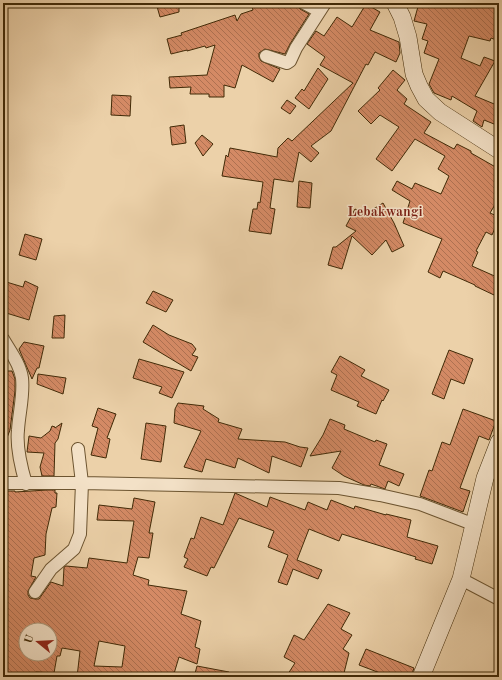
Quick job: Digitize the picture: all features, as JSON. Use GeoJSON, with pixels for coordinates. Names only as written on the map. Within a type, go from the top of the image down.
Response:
{"type":"FeatureCollection","features":[{"type":"Feature","properties":{"kind":"street"},"geometry":{"type":"LineString","coordinates":[[266,56],[287,63],[290,61],[296,48],[322,7],[304,3]]}},
{"type":"Feature","properties":{"kind":"street"},"geometry":{"type":"LineString","coordinates":[[395,3],[402,17],[408,37],[414,74],[426,99],[440,112],[499,150]]}},
{"type":"Feature","properties":{"kind":"street"},"geometry":{"type":"LineString","coordinates":[[3,339],[18,365],[22,378],[18,432],[21,468],[26,484]]}},
{"type":"Feature","properties":{"kind":"street"},"geometry":{"type":"LineString","coordinates":[[422,677],[470,585],[475,525],[485,478],[499,442]]}},
{"type":"Feature","properties":{"kind":"street"},"geometry":{"type":"LineString","coordinates":[[35,592],[51,569],[64,556],[74,549],[80,534],[82,483],[78,448]]}},
{"type":"Feature","properties":{"kind":"street"},"geometry":{"type":"LineString","coordinates":[[3,483],[339,488],[420,504],[475,525]]}},
{"type":"Feature","properties":{"kind":"street"},"geometry":{"type":"LineString","coordinates":[[470,585],[499,600]]}},
{"type":"Feature","properties":{"kind":"building"},"geometry":{"type":"Polygon","coordinates":[[[156,3],[179,3],[179,12],[160,17],[156,3]]]}},
{"type":"Feature","properties":{"kind":"building"},"geometry":{"type":"Polygon","coordinates":[[[251,3],[297,3],[300,9],[309,14],[285,54],[265,49],[259,53],[261,61],[280,69],[273,82],[242,65],[235,88],[224,85],[224,97],[209,97],[209,94],[190,94],[191,87],[170,88],[169,77],[207,75],[215,45],[171,54],[167,39],[182,35],[181,33],[235,15],[237,21],[241,14],[253,10],[251,3]]]}},
{"type":"Feature","properties":{"kind":"building"},"geometry":{"type":"Polygon","coordinates":[[[419,3],[499,3],[499,41],[491,38],[490,41],[469,36],[461,58],[480,66],[484,57],[495,61],[475,96],[499,106],[499,126],[484,120],[482,127],[473,121],[477,111],[452,96],[451,100],[434,93],[429,84],[439,59],[424,53],[428,41],[422,39],[427,24],[414,21],[419,3]]]}},
{"type":"Feature","properties":{"kind":"building"},"geometry":{"type":"Polygon","coordinates":[[[366,4],[380,12],[370,30],[399,42],[400,53],[396,62],[375,52],[368,65],[366,64],[331,131],[311,146],[319,153],[311,162],[299,152],[293,182],[274,179],[270,208],[275,209],[271,234],[249,231],[253,209],[257,209],[258,202],[260,203],[263,182],[222,176],[226,155],[228,157],[230,148],[277,157],[278,148],[288,138],[292,141],[353,83],[320,65],[325,57],[307,44],[316,31],[324,36],[337,17],[352,27],[366,4]]]}},
{"type":"Feature","properties":{"kind":"building"},"geometry":{"type":"Polygon","coordinates":[[[318,68],[328,79],[309,109],[295,98],[302,89],[304,91],[318,68]]]}},
{"type":"Feature","properties":{"kind":"building"},"geometry":{"type":"Polygon","coordinates":[[[393,70],[405,80],[397,90],[407,99],[404,104],[431,122],[424,133],[454,149],[457,144],[499,169],[499,198],[490,213],[499,217],[499,219],[492,235],[486,232],[476,251],[478,252],[472,266],[499,278],[499,284],[494,295],[443,271],[440,278],[428,272],[442,239],[403,223],[410,201],[392,190],[397,181],[412,189],[415,183],[441,194],[449,176],[438,169],[445,156],[415,139],[392,171],[376,159],[399,127],[380,115],[371,124],[358,111],[380,90],[378,88],[393,70]]]}},
{"type":"Feature","properties":{"kind":"building"},"geometry":{"type":"Polygon","coordinates":[[[112,95],[131,96],[130,116],[111,115],[112,95]]]}},
{"type":"Feature","properties":{"kind":"building"},"geometry":{"type":"Polygon","coordinates":[[[287,100],[296,106],[290,114],[281,108],[287,100]]]}},
{"type":"Feature","properties":{"kind":"building"},"geometry":{"type":"Polygon","coordinates":[[[184,125],[186,143],[172,145],[170,127],[184,125]]]}},
{"type":"Feature","properties":{"kind":"building"},"geometry":{"type":"Polygon","coordinates":[[[202,135],[213,144],[203,156],[195,143],[202,135]]]}},
{"type":"Feature","properties":{"kind":"building"},"geometry":{"type":"Polygon","coordinates":[[[299,181],[312,183],[310,208],[297,207],[299,181]]]}},
{"type":"Feature","properties":{"kind":"building"},"geometry":{"type":"Polygon","coordinates":[[[383,203],[404,246],[392,252],[386,240],[372,255],[352,236],[342,269],[328,265],[333,247],[336,247],[356,231],[346,226],[355,209],[365,214],[383,203]]]}},
{"type":"Feature","properties":{"kind":"building"},"geometry":{"type":"Polygon","coordinates":[[[25,234],[42,239],[36,260],[19,255],[25,234]]]}},
{"type":"Feature","properties":{"kind":"building"},"geometry":{"type":"Polygon","coordinates":[[[3,281],[23,287],[25,281],[38,287],[29,320],[3,312],[3,281]]]}},
{"type":"Feature","properties":{"kind":"building"},"geometry":{"type":"Polygon","coordinates":[[[153,291],[173,300],[166,312],[146,303],[153,291]]]}},
{"type":"Feature","properties":{"kind":"building"},"geometry":{"type":"Polygon","coordinates":[[[65,315],[64,338],[52,338],[54,316],[65,315]]]}},
{"type":"Feature","properties":{"kind":"building"},"geometry":{"type":"Polygon","coordinates":[[[153,325],[169,335],[192,344],[196,349],[192,355],[198,357],[191,371],[143,342],[153,325]]]}},
{"type":"Feature","properties":{"kind":"building"},"geometry":{"type":"Polygon","coordinates":[[[24,342],[44,346],[39,368],[37,368],[32,379],[19,349],[24,342]]]}},
{"type":"Feature","properties":{"kind":"building"},"geometry":{"type":"Polygon","coordinates":[[[449,350],[473,359],[464,384],[451,379],[444,399],[432,394],[449,350]]]}},
{"type":"Feature","properties":{"kind":"building"},"geometry":{"type":"Polygon","coordinates":[[[340,356],[365,370],[361,376],[389,390],[383,401],[382,400],[376,414],[357,406],[359,402],[331,390],[337,375],[331,372],[340,356]]]}},
{"type":"Feature","properties":{"kind":"building"},"geometry":{"type":"Polygon","coordinates":[[[139,359],[184,372],[172,398],[159,393],[162,387],[133,378],[139,359]]]}},
{"type":"Feature","properties":{"kind":"building"},"geometry":{"type":"Polygon","coordinates":[[[5,371],[12,371],[15,379],[15,391],[10,430],[3,448],[3,378],[5,371]]]}},
{"type":"Feature","properties":{"kind":"building"},"geometry":{"type":"Polygon","coordinates":[[[38,374],[66,378],[63,394],[37,384],[38,374]]]}},
{"type":"Feature","properties":{"kind":"building"},"geometry":{"type":"Polygon","coordinates":[[[178,403],[204,406],[203,409],[219,419],[218,422],[242,429],[238,439],[285,442],[308,448],[301,467],[272,456],[269,473],[238,458],[235,468],[206,459],[202,472],[184,467],[201,431],[174,423],[175,409],[178,403]]]}},
{"type":"Feature","properties":{"kind":"building"},"geometry":{"type":"Polygon","coordinates":[[[98,408],[116,414],[107,438],[110,439],[106,458],[91,455],[98,428],[92,426],[98,408]]]}},
{"type":"Feature","properties":{"kind":"building"},"geometry":{"type":"Polygon","coordinates":[[[463,409],[496,421],[489,440],[479,436],[460,488],[470,491],[463,512],[420,496],[429,470],[432,471],[442,442],[450,445],[463,409]]]}},
{"type":"Feature","properties":{"kind":"building"},"geometry":{"type":"Polygon","coordinates":[[[330,419],[345,425],[344,429],[375,442],[376,440],[387,444],[379,465],[404,474],[399,486],[388,481],[385,489],[371,484],[370,486],[364,485],[344,476],[332,468],[341,451],[310,456],[323,435],[330,419]]]}},
{"type":"Feature","properties":{"kind":"building"},"geometry":{"type":"Polygon","coordinates":[[[62,423],[58,439],[55,443],[54,476],[42,476],[40,467],[44,453],[27,452],[29,436],[41,438],[50,431],[52,426],[55,428],[62,423]]]}},
{"type":"Feature","properties":{"kind":"building"},"geometry":{"type":"Polygon","coordinates":[[[146,423],[166,426],[161,462],[141,459],[146,423]]]}},
{"type":"Feature","properties":{"kind":"building"},"geometry":{"type":"Polygon","coordinates":[[[55,490],[55,493],[57,493],[56,507],[52,508],[46,534],[45,555],[34,558],[31,576],[36,577],[28,591],[28,595],[30,598],[35,599],[39,599],[51,582],[63,586],[64,567],[66,566],[87,568],[89,558],[127,563],[134,521],[97,520],[99,505],[132,509],[134,498],[155,502],[149,533],[153,533],[149,558],[138,557],[133,575],[149,580],[148,585],[187,591],[181,614],[201,621],[195,647],[200,649],[197,664],[179,657],[173,677],[77,677],[80,651],[62,648],[60,656],[58,656],[58,622],[18,622],[18,662],[56,662],[54,673],[36,672],[36,677],[3,677],[3,491],[55,490]],[[99,641],[94,666],[122,667],[125,646],[99,641]]]}},
{"type":"Feature","properties":{"kind":"building"},"geometry":{"type":"Polygon","coordinates":[[[235,493],[267,507],[270,497],[305,510],[308,502],[327,510],[331,500],[354,509],[355,506],[386,515],[411,520],[407,537],[438,546],[432,564],[415,559],[416,557],[342,534],[339,541],[309,529],[297,560],[322,570],[318,579],[293,569],[287,585],[278,582],[288,555],[268,547],[274,531],[239,518],[214,568],[211,567],[207,576],[184,567],[188,559],[184,557],[191,538],[194,539],[201,517],[223,525],[235,493]]]}},
{"type":"Feature","properties":{"kind":"building"},"geometry":{"type":"Polygon","coordinates":[[[328,604],[350,613],[341,629],[352,635],[343,649],[349,653],[343,677],[286,677],[295,663],[284,657],[294,635],[304,640],[328,604]]]}},
{"type":"Feature","properties":{"kind":"building"},"geometry":{"type":"Polygon","coordinates":[[[366,649],[414,668],[411,677],[378,677],[380,673],[359,665],[366,649]]]}},
{"type":"Feature","properties":{"kind":"building"},"geometry":{"type":"Polygon","coordinates":[[[197,666],[229,672],[228,677],[194,677],[197,666]]]}},
{"type":"Feature","properties":{"kind":"district","name":"Lebakwangi"},"geometry":{"type":"Point","coordinates":[385,211]}}]}
